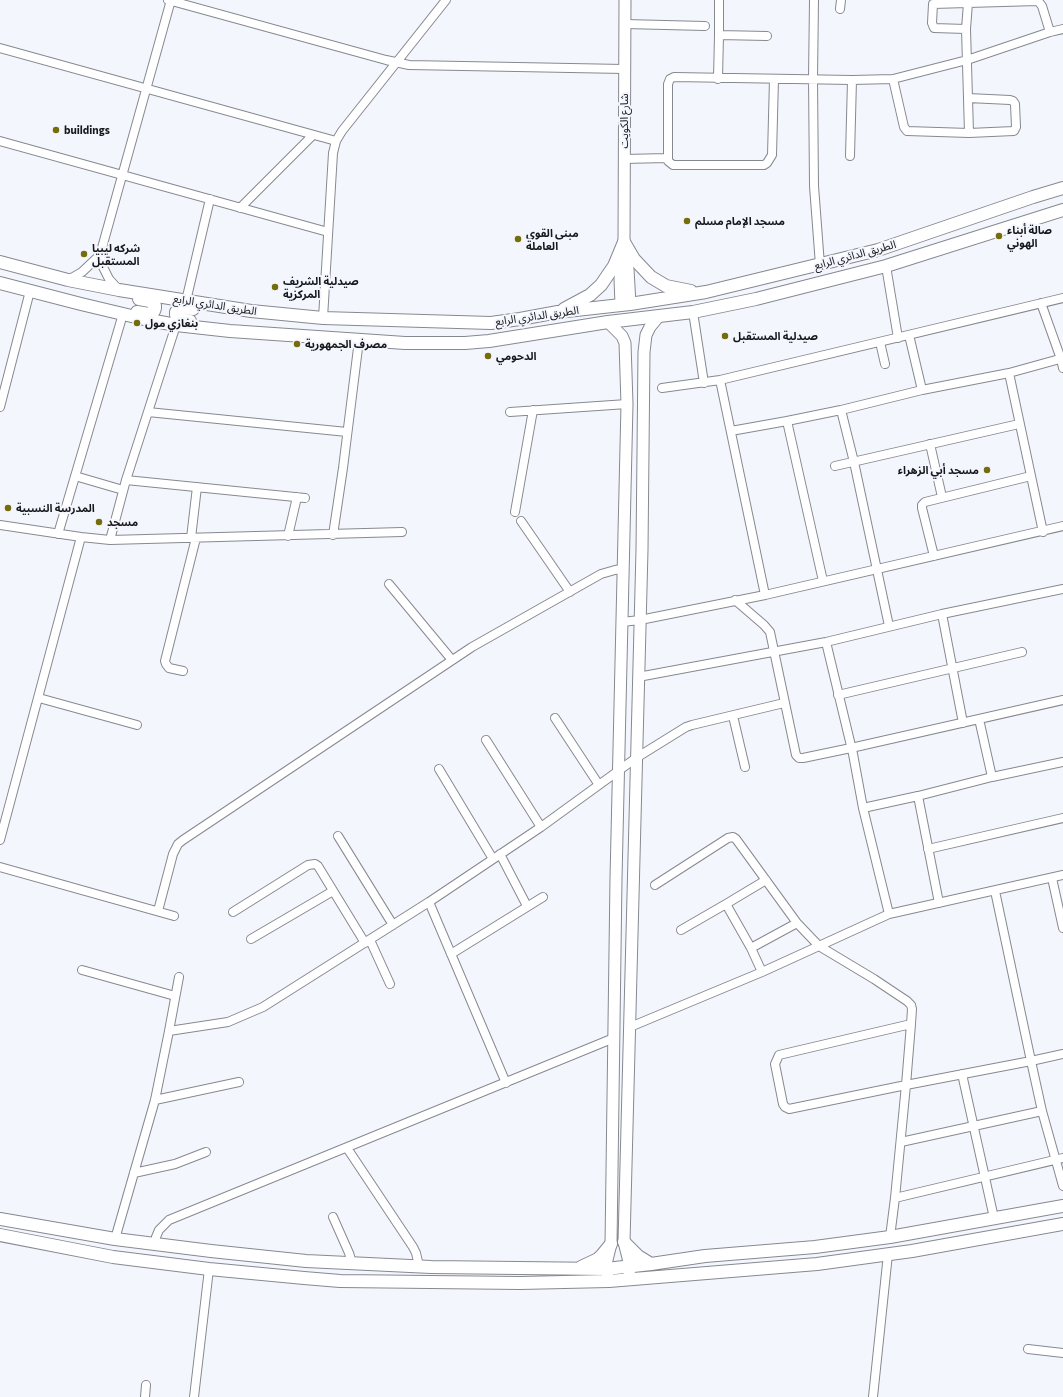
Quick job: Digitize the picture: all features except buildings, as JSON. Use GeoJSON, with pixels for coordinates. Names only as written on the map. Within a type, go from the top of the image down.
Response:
{"type":"FeatureCollection","features":[{"type":"Feature","properties":{"kind":"main road","name":"شارع الكويت"},"geometry":{"type":"LineString","coordinates":[[625,0],[624,242],[626,305]]}},
{"type":"Feature","properties":{"kind":"main road","name":"الطريق الدائري الرابع"},"geometry":{"type":"LineString","coordinates":[[0,262],[87,284],[267,313],[323,318],[491,323],[520,320],[558,312],[626,305],[706,292],[878,250],[1063,188]]}},
{"type":"Feature","properties":{"kind":"main road"},"geometry":{"type":"LineString","coordinates":[[1033,197],[1038,206],[1037,218]]}},
{"type":"Feature","properties":{"kind":"main road","name":"الطريق الدائري الرابع"},"geometry":{"type":"LineString","coordinates":[[0,283],[73,303],[176,325],[405,344],[489,341],[608,322],[693,312],[756,299],[886,266],[1063,210]]}},
{"type":"Feature","properties":{"kind":"main road"},"geometry":{"type":"LineString","coordinates":[[624,242],[634,259],[645,272],[658,282],[674,288],[706,292]]}},
{"type":"Feature","properties":{"kind":"main road"},"geometry":{"type":"LineString","coordinates":[[558,312],[590,295],[602,285],[614,266],[624,242]]}},
{"type":"Feature","properties":{"kind":"main road"},"geometry":{"type":"LineString","coordinates":[[73,303],[96,301],[149,314],[152,313],[155,308],[153,303],[150,301],[96,291],[87,284]]}},
{"type":"Feature","properties":{"kind":"main road"},"geometry":{"type":"LineString","coordinates":[[226,330],[220,325],[216,324],[179,319],[176,312],[181,307],[241,317],[256,317],[267,313]]}},
{"type":"Feature","properties":{"kind":"main road"},"geometry":{"type":"LineString","coordinates":[[629,1280],[630,1266],[624,1242],[642,550],[644,352],[646,335],[658,316]]}},
{"type":"Feature","properties":{"kind":"main road"},"geometry":{"type":"LineString","coordinates":[[607,1275],[607,1259],[611,1244],[626,404],[625,343],[622,336],[608,322]]}},
{"type":"Feature","properties":{"kind":"main road"},"geometry":{"type":"LineString","coordinates":[[0,1235],[113,1257],[209,1269],[340,1281],[520,1283],[607,1275],[630,1266],[704,1256],[815,1247],[890,1237],[1063,1206]]}},
{"type":"Feature","properties":{"kind":"main road"},"geometry":{"type":"LineString","coordinates":[[0,1219],[115,1239],[244,1255],[352,1264],[577,1268],[629,1280],[817,1264],[888,1254],[1063,1224]]}},
{"type":"Feature","properties":{"kind":"main road"},"geometry":{"type":"LineString","coordinates":[[611,1244],[618,1246],[624,1242]]}},
{"type":"Feature","properties":{"kind":"main road"},"geometry":{"type":"LineString","coordinates":[[624,1242],[638,1256],[651,1264]]}},
{"type":"Feature","properties":{"kind":"main road"},"geometry":{"type":"LineString","coordinates":[[577,1268],[598,1259],[611,1244]]}},
{"type":"Feature","properties":{"kind":"street"},"geometry":{"type":"LineString","coordinates":[[68,280],[82,272],[100,255],[170,0],[397,63],[422,65],[624,69]]}},
{"type":"Feature","properties":{"kind":"street"},"geometry":{"type":"LineString","coordinates":[[323,318],[333,153],[336,141],[342,131],[446,0]]}},
{"type":"Feature","properties":{"kind":"street"},"geometry":{"type":"LineString","coordinates":[[718,79],[719,0]]}},
{"type":"Feature","properties":{"kind":"street"},"geometry":{"type":"LineString","coordinates":[[814,0],[814,186],[820,265]]}},
{"type":"Feature","properties":{"kind":"street"},"geometry":{"type":"LineString","coordinates":[[840,9],[841,0]]}},
{"type":"Feature","properties":{"kind":"street"},"geometry":{"type":"LineString","coordinates":[[966,29],[934,28],[932,23],[933,4],[1040,2],[1050,32]]}},
{"type":"Feature","properties":{"kind":"street"},"geometry":{"type":"LineString","coordinates":[[968,3],[966,29],[969,133]]}},
{"type":"Feature","properties":{"kind":"street"},"geometry":{"type":"LineString","coordinates":[[625,24],[706,26]]}},
{"type":"Feature","properties":{"kind":"street"},"geometry":{"type":"LineString","coordinates":[[774,79],[772,155],[767,163],[764,165],[673,165],[668,161],[668,84],[670,79],[674,77],[718,79],[774,79],[813,79],[852,80],[893,79],[967,60],[1063,29]]}},
{"type":"Feature","properties":{"kind":"street"},"geometry":{"type":"LineString","coordinates":[[719,35],[767,36]]}},
{"type":"Feature","properties":{"kind":"street"},"geometry":{"type":"LineString","coordinates":[[0,48],[336,141]]}},
{"type":"Feature","properties":{"kind":"street"},"geometry":{"type":"LineString","coordinates":[[893,79],[904,128],[907,131],[969,133],[1014,131],[1016,127],[1015,104],[1013,101],[968,98]]}},
{"type":"Feature","properties":{"kind":"street"},"geometry":{"type":"LineString","coordinates":[[850,156],[852,80]]}},
{"type":"Feature","properties":{"kind":"street"},"geometry":{"type":"LineString","coordinates":[[240,208],[313,135]]}},
{"type":"Feature","properties":{"kind":"street"},"geometry":{"type":"LineString","coordinates":[[0,141],[328,232]]}},
{"type":"Feature","properties":{"kind":"street"},"geometry":{"type":"LineString","coordinates":[[624,159],[668,158]]}},
{"type":"Feature","properties":{"kind":"street"},"geometry":{"type":"LineString","coordinates":[[186,301],[210,199]]}},
{"type":"Feature","properties":{"kind":"street"},"geometry":{"type":"LineString","coordinates":[[100,255],[109,279],[119,290]]}},
{"type":"Feature","properties":{"kind":"street"},"geometry":{"type":"LineString","coordinates":[[886,266],[898,338]]}},
{"type":"Feature","properties":{"kind":"street"},"geometry":{"type":"LineString","coordinates":[[0,407],[30,291]]}},
{"type":"Feature","properties":{"kind":"street"},"geometry":{"type":"LineString","coordinates":[[662,388],[720,380],[1063,298]]}},
{"type":"Feature","properties":{"kind":"street"},"geometry":{"type":"LineString","coordinates":[[1041,303],[1062,358],[1063,368]]}},
{"type":"Feature","properties":{"kind":"street"},"geometry":{"type":"LineString","coordinates":[[693,312],[704,383]]}},
{"type":"Feature","properties":{"kind":"street"},"geometry":{"type":"LineString","coordinates":[[58,534],[123,314]]}},
{"type":"Feature","properties":{"kind":"street"},"geometry":{"type":"LineString","coordinates":[[110,540],[126,480],[176,325]]}},
{"type":"Feature","properties":{"kind":"street"},"geometry":{"type":"LineString","coordinates":[[909,335],[922,390]]}},
{"type":"Feature","properties":{"kind":"street"},"geometry":{"type":"LineString","coordinates":[[333,535],[360,340]]}},
{"type":"Feature","properties":{"kind":"street"},"geometry":{"type":"LineString","coordinates":[[880,342],[885,364]]}},
{"type":"Feature","properties":{"kind":"street"},"geometry":{"type":"LineString","coordinates":[[731,431],[841,410],[922,390],[1008,373],[1062,358]]}},
{"type":"Feature","properties":{"kind":"street"},"geometry":{"type":"LineString","coordinates":[[1008,373],[1043,532]]}},
{"type":"Feature","properties":{"kind":"street"},"geometry":{"type":"LineString","coordinates":[[720,380],[765,595]]}},
{"type":"Feature","properties":{"kind":"street"},"geometry":{"type":"LineString","coordinates":[[510,412],[626,404]]}},
{"type":"Feature","properties":{"kind":"street"},"geometry":{"type":"LineString","coordinates":[[516,512],[533,410]]}},
{"type":"Feature","properties":{"kind":"street"},"geometry":{"type":"LineString","coordinates":[[841,410],[854,462],[889,626]]}},
{"type":"Feature","properties":{"kind":"street"},"geometry":{"type":"LineString","coordinates":[[148,412],[347,432]]}},
{"type":"Feature","properties":{"kind":"street"},"geometry":{"type":"LineString","coordinates":[[787,421],[823,581]]}},
{"type":"Feature","properties":{"kind":"street"},"geometry":{"type":"LineString","coordinates":[[835,466],[1020,424]]}},
{"type":"Feature","properties":{"kind":"street"},"geometry":{"type":"LineString","coordinates":[[930,444],[942,497]]}},
{"type":"Feature","properties":{"kind":"street"},"geometry":{"type":"LineString","coordinates":[[75,476],[124,490]]}},
{"type":"Feature","properties":{"kind":"street"},"geometry":{"type":"LineString","coordinates":[[934,556],[922,505],[924,502],[1031,476]]}},
{"type":"Feature","properties":{"kind":"street"},"geometry":{"type":"LineString","coordinates":[[126,480],[301,497],[288,536]]}},
{"type":"Feature","properties":{"kind":"street"},"geometry":{"type":"LineString","coordinates":[[183,672],[169,668],[165,660],[194,538],[197,487]]}},
{"type":"Feature","properties":{"kind":"street"},"geometry":{"type":"LineString","coordinates":[[521,521],[570,592]]}},
{"type":"Feature","properties":{"kind":"street"},"geometry":{"type":"LineString","coordinates":[[0,525],[110,540],[402,532]]}},
{"type":"Feature","properties":{"kind":"street"},"geometry":{"type":"LineString","coordinates":[[622,622],[640,620],[765,595],[877,568],[1043,532],[1063,526]]}},
{"type":"Feature","properties":{"kind":"street"},"geometry":{"type":"LineString","coordinates":[[0,840],[81,537]]}},
{"type":"Feature","properties":{"kind":"street"},"geometry":{"type":"LineString","coordinates":[[158,911],[173,854],[178,844],[183,840],[490,636],[602,574],[623,569]]}},
{"type":"Feature","properties":{"kind":"street"},"geometry":{"type":"LineString","coordinates":[[389,584],[452,660]]}},
{"type":"Feature","properties":{"kind":"street"},"geometry":{"type":"LineString","coordinates":[[638,677],[826,642],[942,614],[1063,589]]}},
{"type":"Feature","properties":{"kind":"street"},"geometry":{"type":"LineString","coordinates":[[735,600],[768,628],[796,755],[799,758],[852,748],[1063,700]]}},
{"type":"Feature","properties":{"kind":"street"},"geometry":{"type":"LineString","coordinates":[[942,614],[963,723]]}},
{"type":"Feature","properties":{"kind":"street"},"geometry":{"type":"LineString","coordinates":[[826,642],[852,748],[863,808],[889,914]]}},
{"type":"Feature","properties":{"kind":"street"},"geometry":{"type":"LineString","coordinates":[[838,695],[1022,652]]}},
{"type":"Feature","properties":{"kind":"street"},"geometry":{"type":"LineString","coordinates":[[39,698],[137,725]]}},
{"type":"Feature","properties":{"kind":"street"},"geometry":{"type":"LineString","coordinates":[[169,1031],[228,1022],[241,1018],[263,1007],[429,902],[541,827],[636,758],[692,725],[784,703]]}},
{"type":"Feature","properties":{"kind":"street"},"geometry":{"type":"LineString","coordinates":[[733,716],[745,767]]}},
{"type":"Feature","properties":{"kind":"street"},"geometry":{"type":"LineString","coordinates":[[555,718],[599,785]]}},
{"type":"Feature","properties":{"kind":"street"},"geometry":{"type":"LineString","coordinates":[[979,719],[992,777]]}},
{"type":"Feature","properties":{"kind":"street"},"geometry":{"type":"LineString","coordinates":[[486,740],[541,827]]}},
{"type":"Feature","properties":{"kind":"street"},"geometry":{"type":"LineString","coordinates":[[863,808],[992,777],[1063,762]]}},
{"type":"Feature","properties":{"kind":"street"},"geometry":{"type":"LineString","coordinates":[[439,769],[497,857],[527,906]]}},
{"type":"Feature","properties":{"kind":"street"},"geometry":{"type":"LineString","coordinates":[[918,796],[939,903]]}},
{"type":"Feature","properties":{"kind":"street"},"geometry":{"type":"LineString","coordinates":[[928,849],[1063,818]]}},
{"type":"Feature","properties":{"kind":"street"},"geometry":{"type":"LineString","coordinates":[[338,836],[393,925]]}},
{"type":"Feature","properties":{"kind":"street"},"geometry":{"type":"LineString","coordinates":[[655,885],[728,838],[733,837],[797,922],[819,946],[907,1001],[912,1009],[911,1024],[896,1198],[890,1237]]}},
{"type":"Feature","properties":{"kind":"street"},"geometry":{"type":"LineString","coordinates":[[233,912],[311,864],[318,866],[333,891],[368,942],[390,984]]}},
{"type":"Feature","properties":{"kind":"street"},"geometry":{"type":"LineString","coordinates":[[0,867],[174,916]]}},
{"type":"Feature","properties":{"kind":"street"},"geometry":{"type":"LineString","coordinates":[[630,1027],[762,972],[889,914],[1063,875]]}},
{"type":"Feature","properties":{"kind":"street"},"geometry":{"type":"LineString","coordinates":[[1052,878],[1063,928]]}},
{"type":"Feature","properties":{"kind":"street"},"geometry":{"type":"LineString","coordinates":[[681,930],[766,880]]}},
{"type":"Feature","properties":{"kind":"street"},"geometry":{"type":"LineString","coordinates":[[251,939],[333,891]]}},
{"type":"Feature","properties":{"kind":"street"},"geometry":{"type":"LineString","coordinates":[[995,891],[1042,1111],[1059,1159],[1063,1186]]}},
{"type":"Feature","properties":{"kind":"street"},"geometry":{"type":"LineString","coordinates":[[451,954],[543,897]]}},
{"type":"Feature","properties":{"kind":"street"},"geometry":{"type":"LineString","coordinates":[[429,902],[506,1083]]}},
{"type":"Feature","properties":{"kind":"street"},"geometry":{"type":"LineString","coordinates":[[726,904],[751,948],[762,972]]}},
{"type":"Feature","properties":{"kind":"street"},"geometry":{"type":"LineString","coordinates":[[751,948],[797,922]]}},
{"type":"Feature","properties":{"kind":"street"},"geometry":{"type":"LineString","coordinates":[[82,970],[175,996]]}},
{"type":"Feature","properties":{"kind":"street"},"geometry":{"type":"LineString","coordinates":[[115,1239],[155,1100],[178,977]]}},
{"type":"Feature","properties":{"kind":"street"},"geometry":{"type":"LineString","coordinates":[[911,1024],[779,1055],[775,1064],[783,1104],[789,1109],[1063,1054]]}},
{"type":"Feature","properties":{"kind":"street"},"geometry":{"type":"LineString","coordinates":[[155,1244],[159,1230],[169,1220],[614,1038]]}},
{"type":"Feature","properties":{"kind":"street"},"geometry":{"type":"LineString","coordinates":[[962,1074],[994,1218]]}},
{"type":"Feature","properties":{"kind":"street"},"geometry":{"type":"LineString","coordinates":[[155,1100],[239,1082]]}},
{"type":"Feature","properties":{"kind":"street"},"geometry":{"type":"LineString","coordinates":[[901,1142],[1042,1111]]}},
{"type":"Feature","properties":{"kind":"street"},"geometry":{"type":"LineString","coordinates":[[347,1148],[416,1253],[419,1266]]}},
{"type":"Feature","properties":{"kind":"street"},"geometry":{"type":"LineString","coordinates":[[134,1173],[175,1164],[206,1152]]}},
{"type":"Feature","properties":{"kind":"street"},"geometry":{"type":"LineString","coordinates":[[896,1198],[1059,1159]]}},
{"type":"Feature","properties":{"kind":"street"},"geometry":{"type":"LineString","coordinates":[[333,1217],[349,1253],[352,1264]]}},
{"type":"Feature","properties":{"kind":"street"},"geometry":{"type":"LineString","coordinates":[[873,1397],[888,1254]]}},
{"type":"Feature","properties":{"kind":"street"},"geometry":{"type":"LineString","coordinates":[[194,1397],[209,1269]]}},
{"type":"Feature","properties":{"kind":"street"},"geometry":{"type":"LineString","coordinates":[[1028,1349],[1063,1353]]}},
{"type":"Feature","properties":{"kind":"street"},"geometry":{"type":"LineString","coordinates":[[145,1397],[146,1385]]}},
{"type":"Feature","properties":{"kind":"place","name":"buildings"},"geometry":{"type":"Point","coordinates":[56,130]}},
{"type":"Feature","properties":{"kind":"place","name":"مسجد الإمام مسلم"},"geometry":{"type":"Point","coordinates":[687,221]}},
{"type":"Feature","properties":{"kind":"place","name":"صالة أبناء الهوني"},"geometry":{"type":"Point","coordinates":[999,236]}},
{"type":"Feature","properties":{"kind":"place","name":"مبنى القوى العاملة"},"geometry":{"type":"Point","coordinates":[518,239]}},
{"type":"Feature","properties":{"kind":"place","name":"شركه ليبيا المستقبل"},"geometry":{"type":"Point","coordinates":[84,254]}},
{"type":"Feature","properties":{"kind":"place","name":"صيدلية الشريف المركزية"},"geometry":{"type":"Point","coordinates":[275,287]}},
{"type":"Feature","properties":{"kind":"place","name":"بنغازي مول"},"geometry":{"type":"Point","coordinates":[137,323]}},
{"type":"Feature","properties":{"kind":"place","name":"صيدلية المستقبل"},"geometry":{"type":"Point","coordinates":[725,336]}},
{"type":"Feature","properties":{"kind":"place","name":"مصرف الجمهورية"},"geometry":{"type":"Point","coordinates":[297,344]}},
{"type":"Feature","properties":{"kind":"place","name":"الدحومي"},"geometry":{"type":"Point","coordinates":[488,356]}},
{"type":"Feature","properties":{"kind":"place","name":"مسجد أبي الزهراء"},"geometry":{"type":"Point","coordinates":[987,470]}},
{"type":"Feature","properties":{"kind":"place","name":"المدرسة النسبية"},"geometry":{"type":"Point","coordinates":[8,508]}},
{"type":"Feature","properties":{"kind":"place","name":"مسجد"},"geometry":{"type":"Point","coordinates":[99,522]}}]}
